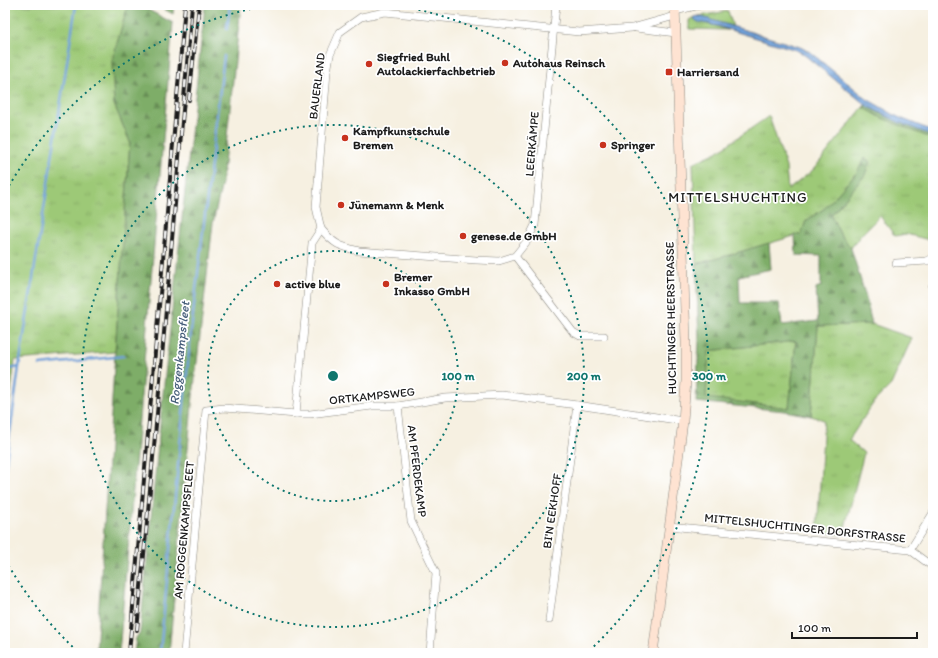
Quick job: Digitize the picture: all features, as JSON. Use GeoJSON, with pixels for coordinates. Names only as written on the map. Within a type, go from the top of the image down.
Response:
{"type":"FeatureCollection","features":[{"type":"Feature","properties":{"kind":"main road","name":"HUCHTINGER HEERSTRASSE"},"geometry":{"type":"LineString","coordinates":[[653,653],[683,421],[686,381],[675,11]]}},
{"type":"Feature","properties":{"kind":"street","name":"LEERKÄMPE"},"geometry":{"type":"LineString","coordinates":[[515,256],[527,241],[535,225],[556,5]]}},
{"type":"Feature","properties":{"kind":"street"},"geometry":{"type":"LineString","coordinates":[[675,11],[700,5]]}},
{"type":"Feature","properties":{"kind":"street","name":"BAUERLAND"},"geometry":{"type":"LineString","coordinates":[[632,28],[675,11]]}},
{"type":"Feature","properties":{"kind":"street","name":"BAUERLAND"},"geometry":{"type":"LineString","coordinates":[[321,229],[316,207],[330,55],[340,32],[361,17],[385,12],[579,32],[632,28],[676,33]]}},
{"type":"Feature","properties":{"kind":"street"},"geometry":{"type":"LineString","coordinates":[[296,414],[312,243],[321,229],[331,241],[343,247],[359,251],[499,261],[515,256],[573,332],[580,336],[604,336]]}},
{"type":"Feature","properties":{"kind":"street"},"geometry":{"type":"LineString","coordinates":[[896,263],[927,261],[933,258]]}},
{"type":"Feature","properties":{"kind":"street","name":"ORTKAMPSWEG"},"geometry":{"type":"LineString","coordinates":[[206,410],[224,408],[296,414],[372,406],[398,406],[445,398],[495,395],[578,405],[683,421]]}},
{"type":"Feature","properties":{"kind":"street","name":"BI'N EEKHOFF"},"geometry":{"type":"LineString","coordinates":[[549,620],[578,405]]}},
{"type":"Feature","properties":{"kind":"street","name":"AM PFERDEKAMP"},"geometry":{"type":"LineString","coordinates":[[398,406],[411,521],[436,573],[430,653]]}},
{"type":"Feature","properties":{"kind":"street","name":"AM ROGGENKAMPSFLEET"},"geometry":{"type":"LineString","coordinates":[[184,653],[206,410]]}},
{"type":"Feature","properties":{"kind":"street"},"geometry":{"type":"LineString","coordinates":[[910,550],[933,513]]}},
{"type":"Feature","properties":{"kind":"street","name":"MITTELSHUCHTINGER DORFSTRASSE"},"geometry":{"type":"LineString","coordinates":[[669,526],[910,550],[933,567]]}},
{"type":"Feature","properties":{"kind":"green space"},"geometry":{"type":"Polygon","coordinates":[[[5,5],[128,5],[112,61],[114,104],[130,142],[115,352],[15,360],[5,436],[5,5]]]}},
{"type":"Feature","properties":{"kind":"green space"},"geometry":{"type":"Polygon","coordinates":[[[128,5],[139,5],[173,23],[119,653],[96,653],[130,142],[114,104],[112,61],[128,5]]]}},
{"type":"Feature","properties":{"kind":"green space"},"geometry":{"type":"Polygon","coordinates":[[[157,5],[174,5],[173,14],[158,6],[157,5]]]}},
{"type":"Feature","properties":{"kind":"green space"},"geometry":{"type":"Polygon","coordinates":[[[205,5],[241,5],[222,183],[213,223],[192,405],[169,653],[134,653],[136,638],[140,632],[162,403],[205,5]]]}},
{"type":"Feature","properties":{"kind":"green space"},"geometry":{"type":"Polygon","coordinates":[[[728,11],[733,27],[699,16],[728,11]]]}},
{"type":"Feature","properties":{"kind":"green space"},"geometry":{"type":"Polygon","coordinates":[[[694,17],[694,19],[728,30],[689,29],[689,20],[694,17]]]}},
{"type":"Feature","properties":{"kind":"green space"},"geometry":{"type":"Polygon","coordinates":[[[865,105],[883,115],[933,136],[933,139],[882,118],[863,107],[865,105]]]}},
{"type":"Feature","properties":{"kind":"green space"},"geometry":{"type":"Polygon","coordinates":[[[863,107],[882,118],[933,139],[933,241],[906,234],[895,236],[880,216],[861,235],[851,248],[840,234],[831,215],[865,175],[858,171],[825,208],[806,221],[801,234],[696,264],[693,163],[717,152],[769,116],[786,167],[788,190],[813,170],[863,107]]]}},
{"type":"Feature","properties":{"kind":"green space"},"geometry":{"type":"Polygon","coordinates":[[[864,158],[870,161],[865,175],[831,215],[840,234],[851,248],[865,294],[872,324],[818,326],[811,416],[785,411],[696,402],[699,340],[696,264],[769,243],[771,269],[739,276],[740,303],[779,303],[782,325],[818,321],[816,288],[821,286],[821,256],[796,255],[795,235],[801,234],[806,221],[825,208],[858,171],[864,158]],[[796,341],[709,351],[706,398],[789,408],[796,341]]]}},
{"type":"Feature","properties":{"kind":"green space"},"geometry":{"type":"Polygon","coordinates":[[[872,324],[912,338],[891,385],[874,402],[849,440],[864,453],[843,535],[817,532],[824,420],[811,416],[818,326],[872,324]]]}},
{"type":"Feature","properties":{"kind":"green space"},"geometry":{"type":"Polygon","coordinates":[[[796,341],[789,408],[706,399],[708,351],[796,341]]]}},
{"type":"Feature","properties":{"kind":"water"},"geometry":{"type":"Polygon","coordinates":[[[699,16],[800,47],[810,52],[867,99],[898,117],[933,131],[933,136],[898,122],[867,106],[802,53],[717,26],[698,22],[694,19],[694,17],[699,16]]]}},
{"type":"Feature","properties":{"kind":"waterway"},"geometry":{"type":"LineString","coordinates":[[5,469],[19,367],[76,5]]}},
{"type":"Feature","properties":{"kind":"waterway","name":"Roggenkampsfleet"},"geometry":{"type":"LineString","coordinates":[[227,29],[230,5]]}},
{"type":"Feature","properties":{"kind":"waterway","name":"Roggenkampsfleet"},"geometry":{"type":"LineString","coordinates":[[160,653],[191,331],[224,56]]}},
{"type":"Feature","properties":{"kind":"waterway"},"geometry":{"type":"LineString","coordinates":[[40,365],[124,356]]}},
{"type":"Feature","properties":{"kind":"waterway"},"geometry":{"type":"LineString","coordinates":[[5,370],[19,367]]}},
{"type":"Feature","properties":{"kind":"railway"},"geometry":{"type":"LineString","coordinates":[[129,653],[185,5]]}},
{"type":"Feature","properties":{"kind":"railway"},"geometry":{"type":"LineString","coordinates":[[137,630],[192,5]]}},
{"type":"Feature","properties":{"kind":"railway"},"geometry":{"type":"LineString","coordinates":[[189,100],[199,5]]}},
{"type":"Feature","properties":{"kind":"place","name":"Autohaus Reinsch"},"geometry":{"type":"Point","coordinates":[505,63]}},
{"type":"Feature","properties":{"kind":"place","name":"Siegfried Buhl Autolackierfachbetrieb"},"geometry":{"type":"Point","coordinates":[369,64]}},
{"type":"Feature","properties":{"kind":"place","name":"Harriersand"},"geometry":{"type":"Point","coordinates":[669,72]}},
{"type":"Feature","properties":{"kind":"place","name":"Kampfkunstschule Bremen"},"geometry":{"type":"Point","coordinates":[345,138]}},
{"type":"Feature","properties":{"kind":"place","name":"Springer"},"geometry":{"type":"Point","coordinates":[603,145]}},
{"type":"Feature","properties":{"kind":"place","name":"Jünemann & Menk"},"geometry":{"type":"Point","coordinates":[341,205]}},
{"type":"Feature","properties":{"kind":"place","name":"genese.de GmbH"},"geometry":{"type":"Point","coordinates":[463,236]}},
{"type":"Feature","properties":{"kind":"place","name":"active blue"},"geometry":{"type":"Point","coordinates":[277,284]}},
{"type":"Feature","properties":{"kind":"place","name":"Bremer Inkasso GmbH"},"geometry":{"type":"Point","coordinates":[386,284]}},
{"type":"Feature","properties":{"kind":"district","name":"MITTELSHUCHTING"},"geometry":{"type":"Point","coordinates":[738,197]}}]}
